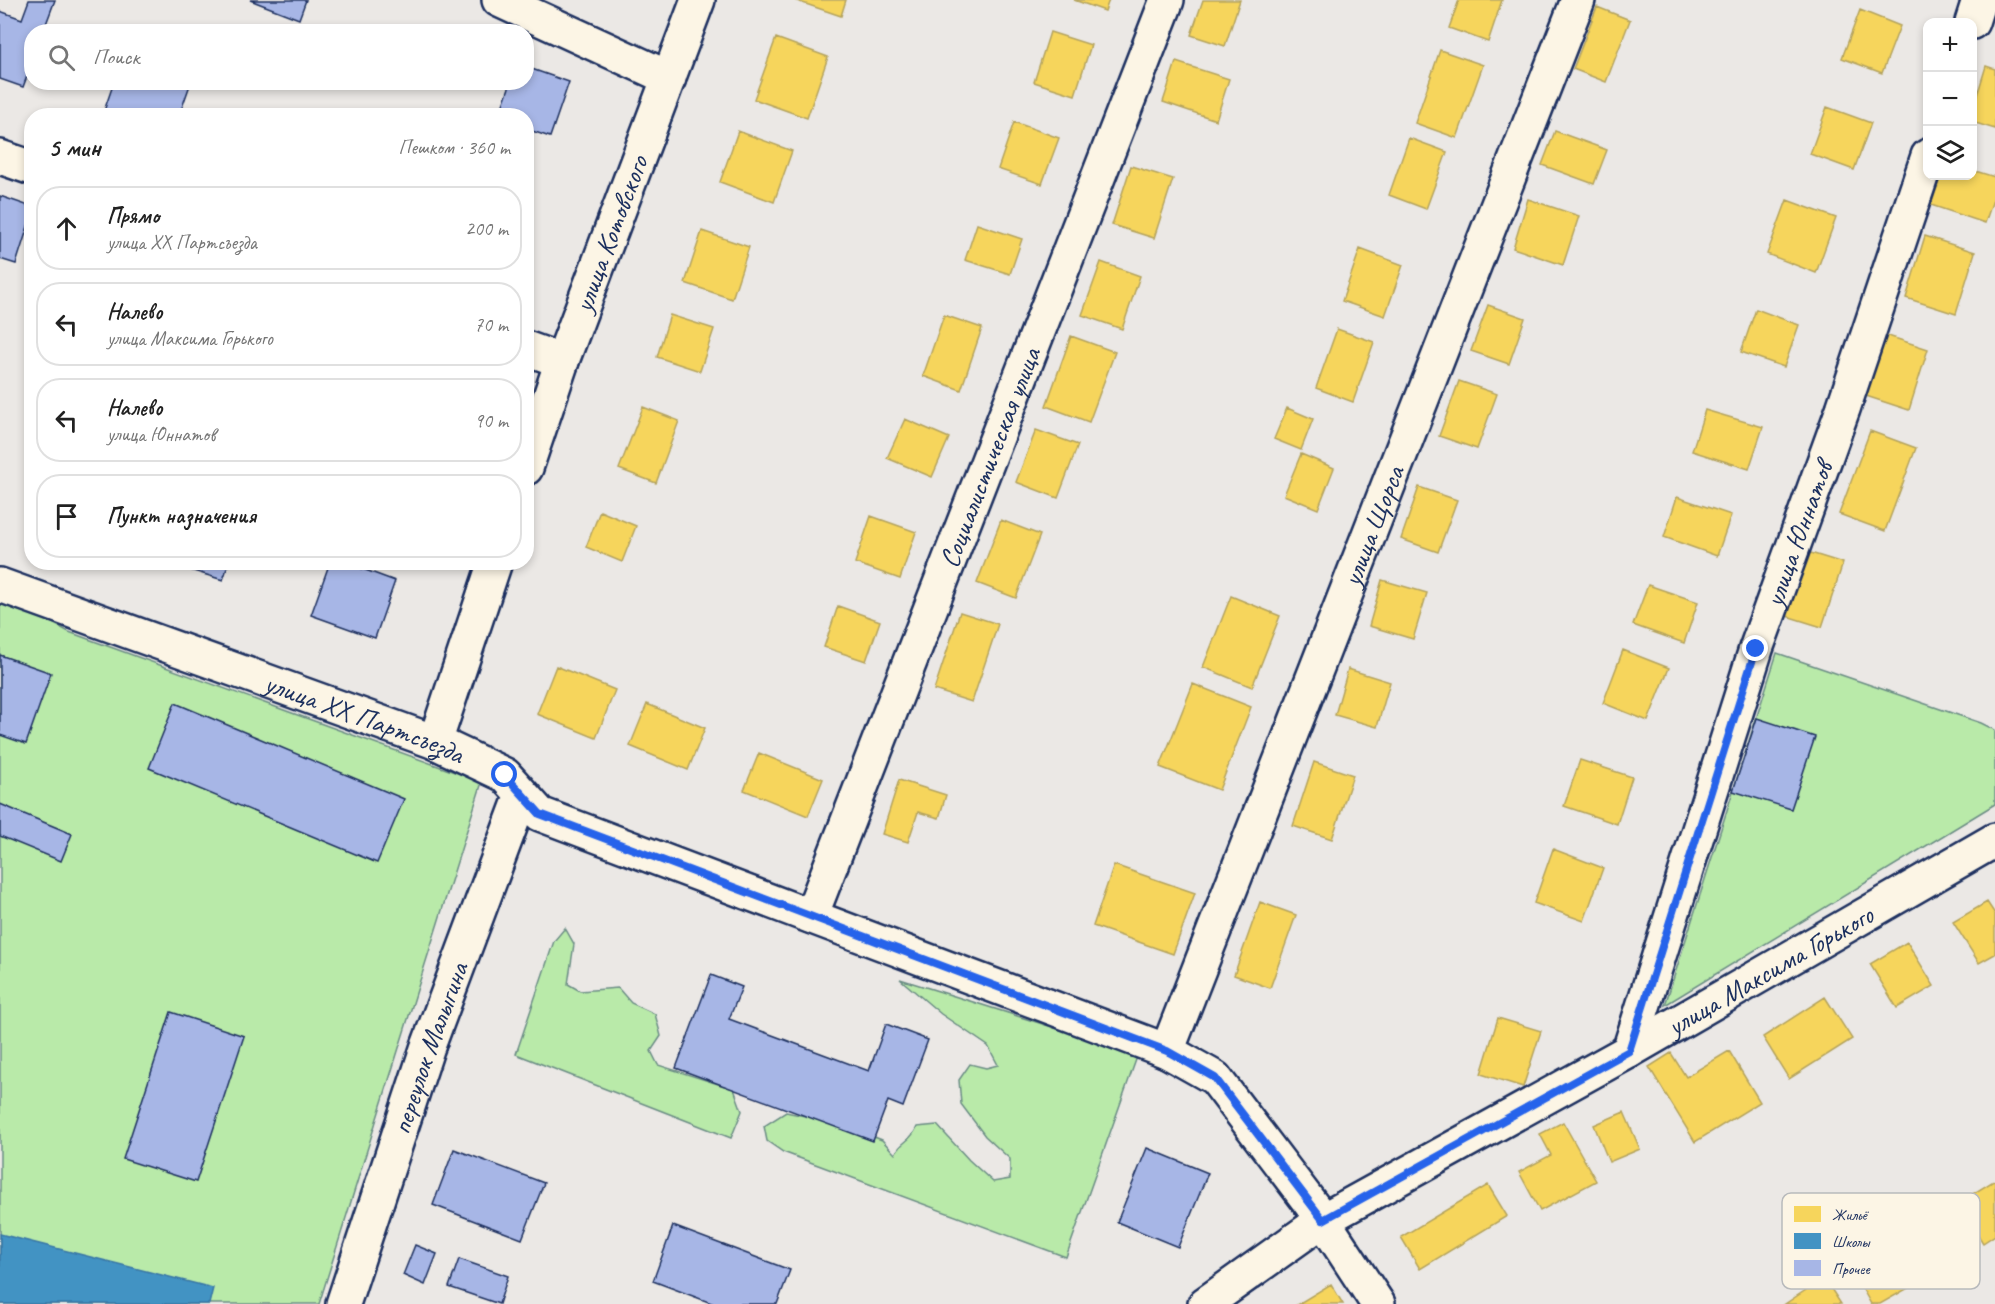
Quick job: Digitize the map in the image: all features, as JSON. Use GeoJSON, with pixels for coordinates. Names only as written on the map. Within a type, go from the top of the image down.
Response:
{"type":"FeatureCollection","features":[{"type":"Feature","properties":{"kind":"street"},"geometry":{"type":"LineString","coordinates":[[500,0],[669,78]]}},
{"type":"Feature","properties":{"kind":"street","name":"улица Котовского"},"geometry":{"type":"LineString","coordinates":[[534,444],[562,361],[698,0]]}},
{"type":"Feature","properties":{"kind":"street","name":"Социалистическая улица"},"geometry":{"type":"LineString","coordinates":[[811,916],[1167,0]]}},
{"type":"Feature","properties":{"kind":"street","name":"улица Щорса"},"geometry":{"type":"LineString","coordinates":[[1167,1051],[1578,0]]}},
{"type":"Feature","properties":{"kind":"street"},"geometry":{"type":"LineString","coordinates":[[1973,18],[1979,0]]}},
{"type":"Feature","properties":{"kind":"street"},"geometry":{"type":"LineString","coordinates":[[0,157],[24,165]]}},
{"type":"Feature","properties":{"kind":"street","name":"улица Юннатов"},"geometry":{"type":"LineString","coordinates":[[1629,1051],[1756,649],[1843,408],[1923,171]]}},
{"type":"Feature","properties":{"kind":"street"},"geometry":{"type":"LineString","coordinates":[[534,351],[562,361]]}},
{"type":"Feature","properties":{"kind":"street"},"geometry":{"type":"LineString","coordinates":[[435,742],[492,570]]}},
{"type":"Feature","properties":{"kind":"street","name":"улица XX Партсъезда"},"geometry":{"type":"LineString","coordinates":[[0,585],[435,742],[505,775],[540,814],[1167,1051],[1215,1078],[1323,1220],[1378,1304]]}},
{"type":"Feature","properties":{"kind":"street","name":"переулок Малыгина"},"geometry":{"type":"LineString","coordinates":[[343,1304],[427,1050],[522,795]]}},
{"type":"Feature","properties":{"kind":"street","name":"улица Максима Горького"},"geometry":{"type":"LineString","coordinates":[[1205,1304],[1323,1220],[1629,1051],[1995,840]]}},
{"type":"Feature","properties":{"kind":"green space"},"geometry":{"type":"Polygon","coordinates":[[[0,594],[69,632],[482,782],[319,1304],[0,1304],[0,594]]]}},
{"type":"Feature","properties":{"kind":"green space"},"geometry":{"type":"Polygon","coordinates":[[[1777,653],[1981,723],[1995,730],[1995,804],[1665,1005],[1777,653]]]}},
{"type":"Feature","properties":{"kind":"green space"},"geometry":{"type":"Polygon","coordinates":[[[565,928],[574,944],[568,984],[580,991],[618,988],[631,1003],[655,1014],[661,1036],[651,1051],[658,1065],[734,1089],[742,1111],[731,1138],[516,1054],[554,941],[565,928]]]}},
{"type":"Feature","properties":{"kind":"green space"},"geometry":{"type":"Polygon","coordinates":[[[900,979],[1138,1054],[1066,1257],[783,1152],[767,1141],[764,1126],[786,1112],[838,1123],[882,1140],[895,1154],[900,1146],[912,1136],[917,1127],[937,1125],[993,1182],[1010,1179],[1010,1159],[985,1136],[961,1104],[959,1080],[970,1064],[986,1068],[998,1065],[988,1046],[941,1014],[900,979]]]}},
{"type":"Feature","properties":{"kind":"building: Жильё"},"geometry":{"type":"Polygon","coordinates":[[[794,0],[846,0],[841,16],[794,0]]]}},
{"type":"Feature","properties":{"kind":"building: Жильё"},"geometry":{"type":"Polygon","coordinates":[[[1074,0],[1109,0],[1105,11],[1074,0]]]}},
{"type":"Feature","properties":{"kind":"building: Жильё"},"geometry":{"type":"Polygon","coordinates":[[[1203,0],[1240,0],[1225,46],[1191,35],[1203,0]]]}},
{"type":"Feature","properties":{"kind":"building: Жильё"},"geometry":{"type":"Polygon","coordinates":[[[1459,0],[1502,0],[1488,42],[1449,28],[1459,0]]]}},
{"type":"Feature","properties":{"kind":"building: Жильё"},"geometry":{"type":"Polygon","coordinates":[[[1597,7],[1630,20],[1606,82],[1573,69],[1597,7]]]}},
{"type":"Feature","properties":{"kind":"building: Жильё"},"geometry":{"type":"Polygon","coordinates":[[[1860,10],[1900,26],[1882,73],[1842,58],[1860,10]]]}},
{"type":"Feature","properties":{"kind":"building: Жильё"},"geometry":{"type":"Polygon","coordinates":[[[1050,32],[1091,45],[1075,95],[1034,82],[1050,32]]]}},
{"type":"Feature","properties":{"kind":"building: Жильё"},"geometry":{"type":"Polygon","coordinates":[[[776,38],[828,57],[807,118],[754,99],[776,38]]]}},
{"type":"Feature","properties":{"kind":"building: Жильё"},"geometry":{"type":"Polygon","coordinates":[[[1440,50],[1483,65],[1457,138],[1415,123],[1440,50]]]}},
{"type":"Feature","properties":{"kind":"building: Жильё"},"geometry":{"type":"Polygon","coordinates":[[[1176,62],[1229,79],[1216,120],[1163,102],[1176,62]]]}},
{"type":"Feature","properties":{"kind":"building: Жильё"},"geometry":{"type":"Polygon","coordinates":[[[1986,66],[1995,69],[1995,129],[1977,124],[1977,96],[1986,66]]]}},
{"type":"Feature","properties":{"kind":"building: Жильё"},"geometry":{"type":"Polygon","coordinates":[[[1827,107],[1871,123],[1854,170],[1810,154],[1827,107]]]}},
{"type":"Feature","properties":{"kind":"building: Жильё"},"geometry":{"type":"Polygon","coordinates":[[[1014,122],[1059,138],[1042,184],[998,169],[1014,122]]]}},
{"type":"Feature","properties":{"kind":"building: Жильё"},"geometry":{"type":"Polygon","coordinates":[[[738,131],[792,151],[774,202],[720,182],[738,131]]]}},
{"type":"Feature","properties":{"kind":"building: Жильё"},"geometry":{"type":"Polygon","coordinates":[[[1555,131],[1607,150],[1594,184],[1542,165],[1555,131]]]}},
{"type":"Feature","properties":{"kind":"building: Жильё"},"geometry":{"type":"Polygon","coordinates":[[[1409,138],[1447,152],[1426,209],[1389,195],[1409,138]]]}},
{"type":"Feature","properties":{"kind":"building: Жильё"},"geometry":{"type":"Polygon","coordinates":[[[1131,166],[1173,179],[1154,238],[1112,225],[1131,166]]]}},
{"type":"Feature","properties":{"kind":"building: Жильё"},"geometry":{"type":"Polygon","coordinates":[[[1977,172],[1995,177],[1995,194],[1985,223],[1931,205],[1940,180],[1977,180],[1977,172]]]}},
{"type":"Feature","properties":{"kind":"building: Жильё"},"geometry":{"type":"Polygon","coordinates":[[[1528,199],[1579,216],[1563,265],[1513,248],[1528,199]]]}},
{"type":"Feature","properties":{"kind":"building: Жильё"},"geometry":{"type":"Polygon","coordinates":[[[1787,200],[1836,218],[1816,273],[1767,254],[1787,200]]]}},
{"type":"Feature","properties":{"kind":"building: Жильё"},"geometry":{"type":"Polygon","coordinates":[[[977,224],[1022,239],[1010,274],[965,260],[977,224]]]}},
{"type":"Feature","properties":{"kind":"building: Жильё"},"geometry":{"type":"Polygon","coordinates":[[[702,231],[749,247],[732,299],[685,283],[702,231]]]}},
{"type":"Feature","properties":{"kind":"building: Жильё"},"geometry":{"type":"Polygon","coordinates":[[[1925,236],[1975,252],[1956,314],[1906,298],[1925,236]]]}},
{"type":"Feature","properties":{"kind":"building: Жильё"},"geometry":{"type":"Polygon","coordinates":[[[1360,249],[1403,265],[1385,316],[1342,301],[1360,249]]]}},
{"type":"Feature","properties":{"kind":"building: Жильё"},"geometry":{"type":"Polygon","coordinates":[[[1101,262],[1140,276],[1122,329],[1082,315],[1101,262]]]}},
{"type":"Feature","properties":{"kind":"building: Жильё"},"geometry":{"type":"Polygon","coordinates":[[[1488,305],[1525,318],[1509,364],[1471,351],[1488,305]]]}},
{"type":"Feature","properties":{"kind":"building: Жильё"},"geometry":{"type":"Polygon","coordinates":[[[1756,309],[1799,325],[1784,367],[1741,352],[1756,309]]]}},
{"type":"Feature","properties":{"kind":"building: Жильё"},"geometry":{"type":"Polygon","coordinates":[[[670,315],[714,329],[700,371],[657,357],[670,315]]]}},
{"type":"Feature","properties":{"kind":"building: Жильё"},"geometry":{"type":"Polygon","coordinates":[[[944,315],[982,328],[961,390],[923,376],[944,315]]]}},
{"type":"Feature","properties":{"kind":"building: Жильё"},"geometry":{"type":"Polygon","coordinates":[[[1337,329],[1374,342],[1353,402],[1316,388],[1337,329]]]}},
{"type":"Feature","properties":{"kind":"building: Жильё"},"geometry":{"type":"Polygon","coordinates":[[[1885,335],[1928,349],[1909,410],[1866,396],[1885,335]]]}},
{"type":"Feature","properties":{"kind":"building: Жильё"},"geometry":{"type":"Polygon","coordinates":[[[1071,336],[1115,352],[1089,422],[1046,406],[1071,336]]]}},
{"type":"Feature","properties":{"kind":"building: Жильё"},"geometry":{"type":"Polygon","coordinates":[[[1459,381],[1497,394],[1477,449],[1439,436],[1459,381]]]}},
{"type":"Feature","properties":{"kind":"building: Жильё"},"geometry":{"type":"Polygon","coordinates":[[[643,407],[679,421],[656,483],[619,469],[643,407]]]}},
{"type":"Feature","properties":{"kind":"building: Жильё"},"geometry":{"type":"Polygon","coordinates":[[[1287,408],[1313,419],[1301,450],[1274,439],[1287,408]]]}},
{"type":"Feature","properties":{"kind":"building: Жильё"},"geometry":{"type":"Polygon","coordinates":[[[1705,410],[1763,427],[1749,469],[1692,451],[1705,410]]]}},
{"type":"Feature","properties":{"kind":"building: Жильё"},"geometry":{"type":"Polygon","coordinates":[[[905,419],[949,438],[932,477],[887,458],[905,419]]]}},
{"type":"Feature","properties":{"kind":"building: Жильё"},"geometry":{"type":"Polygon","coordinates":[[[1036,430],[1078,445],[1058,498],[1016,482],[1036,430]]]}},
{"type":"Feature","properties":{"kind":"building: Жильё"},"geometry":{"type":"Polygon","coordinates":[[[1870,431],[1916,448],[1885,531],[1839,514],[1870,431]]]}},
{"type":"Feature","properties":{"kind":"building: Жильё"},"geometry":{"type":"Polygon","coordinates":[[[1301,454],[1334,468],[1318,509],[1284,495],[1301,454]]]}},
{"type":"Feature","properties":{"kind":"building: Жильё"},"geometry":{"type":"Polygon","coordinates":[[[1419,487],[1457,500],[1438,552],[1401,539],[1419,487]]]}},
{"type":"Feature","properties":{"kind":"building: Жильё"},"geometry":{"type":"Polygon","coordinates":[[[1677,497],[1731,515],[1717,556],[1664,537],[1677,497]]]}},
{"type":"Feature","properties":{"kind":"building: Жильё"},"geometry":{"type":"Polygon","coordinates":[[[600,511],[636,526],[622,562],[586,547],[600,511]]]}},
{"type":"Feature","properties":{"kind":"building: Жильё"},"geometry":{"type":"Polygon","coordinates":[[[871,516],[916,532],[900,579],[855,563],[871,516]]]}},
{"type":"Feature","properties":{"kind":"building: Жильё"},"geometry":{"type":"Polygon","coordinates":[[[1001,520],[1040,535],[1016,598],[977,583],[1001,520]]]}},
{"type":"Feature","properties":{"kind":"building: Жильё"},"geometry":{"type":"Polygon","coordinates":[[[1801,550],[1843,563],[1822,627],[1780,614],[1801,550]]]}},
{"type":"Feature","properties":{"kind":"building: Жильё"},"geometry":{"type":"Polygon","coordinates":[[[1382,580],[1427,593],[1413,639],[1369,626],[1382,580]]]}},
{"type":"Feature","properties":{"kind":"building: Жильё"},"geometry":{"type":"Polygon","coordinates":[[[1648,585],[1698,602],[1684,643],[1633,625],[1648,585]]]}},
{"type":"Feature","properties":{"kind":"building: Жильё"},"geometry":{"type":"Polygon","coordinates":[[[1231,596],[1280,616],[1252,687],[1203,667],[1231,596]]]}},
{"type":"Feature","properties":{"kind":"building: Жильё"},"geometry":{"type":"Polygon","coordinates":[[[838,606],[880,621],[866,661],[824,647],[838,606]]]}},
{"type":"Feature","properties":{"kind":"building: Жильё"},"geometry":{"type":"Polygon","coordinates":[[[960,612],[998,624],[972,702],[934,690],[960,612]]]}},
{"type":"Feature","properties":{"kind":"building: Жильё"},"geometry":{"type":"Polygon","coordinates":[[[1623,650],[1669,668],[1648,721],[1603,703],[1623,650]]]}},
{"type":"Feature","properties":{"kind":"building: Жильё"},"geometry":{"type":"Polygon","coordinates":[[[556,666],[615,690],[596,738],[537,714],[556,666]]]}},
{"type":"Feature","properties":{"kind":"building: Жильё"},"geometry":{"type":"Polygon","coordinates":[[[1348,669],[1390,682],[1377,727],[1335,715],[1348,669]]]}},
{"type":"Feature","properties":{"kind":"building: Жильё"},"geometry":{"type":"Polygon","coordinates":[[[1193,684],[1251,707],[1219,790],[1160,767],[1193,684]]]}},
{"type":"Feature","properties":{"kind":"building: Жильё"},"geometry":{"type":"Polygon","coordinates":[[[647,704],[705,728],[688,770],[630,746],[647,704]]]}},
{"type":"Feature","properties":{"kind":"building: Жильё"},"geometry":{"type":"Polygon","coordinates":[[[759,753],[823,779],[808,816],[744,790],[759,753]]]}},
{"type":"Feature","properties":{"kind":"building: Жильё"},"geometry":{"type":"Polygon","coordinates":[[[1580,760],[1632,777],[1617,824],[1564,806],[1580,760]]]}},
{"type":"Feature","properties":{"kind":"building: Жильё"},"geometry":{"type":"Polygon","coordinates":[[[1314,762],[1353,775],[1332,839],[1293,826],[1314,762]]]}},
{"type":"Feature","properties":{"kind":"building: Жильё"},"geometry":{"type":"Polygon","coordinates":[[[899,780],[946,795],[939,818],[918,812],[908,842],[882,834],[899,780]]]}},
{"type":"Feature","properties":{"kind":"building: Жильё"},"geometry":{"type":"Polygon","coordinates":[[[1553,849],[1603,868],[1584,921],[1534,903],[1553,849]]]}},
{"type":"Feature","properties":{"kind":"building: Жильё"},"geometry":{"type":"Polygon","coordinates":[[[1114,865],[1195,893],[1173,954],[1093,926],[1114,865]]]}},
{"type":"Feature","properties":{"kind":"building: Жильё"},"geometry":{"type":"Polygon","coordinates":[[[1260,902],[1296,915],[1270,988],[1234,975],[1260,902]]]}},
{"type":"Feature","properties":{"kind":"building: Жильё"},"geometry":{"type":"Polygon","coordinates":[[[1987,902],[1995,914],[1995,954],[1979,963],[1953,922],[1987,902]]]}},
{"type":"Feature","properties":{"kind":"building: Жильё"},"geometry":{"type":"Polygon","coordinates":[[[1907,942],[1934,986],[1897,1008],[1870,964],[1907,942]]]}},
{"type":"Feature","properties":{"kind":"building: Жильё"},"geometry":{"type":"Polygon","coordinates":[[[1825,997],[1852,1039],[1789,1079],[1763,1037],[1825,997]]]}},
{"type":"Feature","properties":{"kind":"building: Жильё"},"geometry":{"type":"Polygon","coordinates":[[[1498,1018],[1541,1031],[1523,1087],[1481,1074],[1498,1018]]]}},
{"type":"Feature","properties":{"kind":"building: Жильё"},"geometry":{"type":"Polygon","coordinates":[[[1729,1051],[1760,1102],[1695,1142],[1649,1067],[1671,1053],[1686,1077],[1729,1051]]]}},
{"type":"Feature","properties":{"kind":"building: Жильё"},"geometry":{"type":"Polygon","coordinates":[[[1624,1112],[1640,1149],[1609,1162],[1594,1125],[1624,1112]]]}},
{"type":"Feature","properties":{"kind":"building: Жильё"},"geometry":{"type":"Polygon","coordinates":[[[1563,1122],[1596,1181],[1540,1211],[1519,1172],[1551,1155],[1540,1134],[1563,1122]]]}},
{"type":"Feature","properties":{"kind":"building: Жильё"},"geometry":{"type":"Polygon","coordinates":[[[1995,1180],[1995,1235],[1983,1243],[1980,1238],[1980,1193],[1974,1193],[1995,1180]]]}},
{"type":"Feature","properties":{"kind":"building: Жильё"},"geometry":{"type":"Polygon","coordinates":[[[1488,1185],[1507,1216],[1420,1269],[1401,1237],[1488,1185]]]}},
{"type":"Feature","properties":{"kind":"building: Жильё"},"geometry":{"type":"Polygon","coordinates":[[[1331,1284],[1343,1304],[1298,1304],[1331,1284]]]}},
{"type":"Feature","properties":{"kind":"building: Жильё"},"geometry":{"type":"Polygon","coordinates":[[[1808,1289],[1831,1289],[1841,1304],[1785,1304],[1808,1289]]]}},
{"type":"Feature","properties":{"kind":"building: Жильё"},"geometry":{"type":"Polygon","coordinates":[[[1863,1289],[1907,1289],[1880,1304],[1871,1304],[1863,1289]]]}},
{"type":"Feature","properties":{"kind":"building: Школы"},"geometry":{"type":"Polygon","coordinates":[[[0,1234],[213,1288],[209,1304],[0,1304],[0,1234]]]}},
{"type":"Feature","properties":{"kind":"building: Прочее"},"geometry":{"type":"Polygon","coordinates":[[[29,0],[55,0],[46,24],[24,24],[23,87],[0,79],[0,11],[22,19],[29,0]]]}},
{"type":"Feature","properties":{"kind":"building: Прочее"},"geometry":{"type":"Polygon","coordinates":[[[250,0],[306,0],[299,19],[250,0]]]}},
{"type":"Feature","properties":{"kind":"building: Прочее"},"geometry":{"type":"Polygon","coordinates":[[[534,70],[569,82],[550,137],[534,132],[534,108],[502,108],[508,90],[534,90],[534,70]]]}},
{"type":"Feature","properties":{"kind":"building: Прочее"},"geometry":{"type":"Polygon","coordinates":[[[111,90],[188,90],[182,108],[105,108],[111,90]]]}},
{"type":"Feature","properties":{"kind":"building: Прочее"},"geometry":{"type":"Polygon","coordinates":[[[0,196],[24,204],[24,239],[16,264],[0,259],[0,196]]]}},
{"type":"Feature","properties":{"kind":"building: Прочее"},"geometry":{"type":"Polygon","coordinates":[[[190,570],[226,570],[223,580],[190,570]]]}},
{"type":"Feature","properties":{"kind":"building: Прочее"},"geometry":{"type":"Polygon","coordinates":[[[327,570],[365,570],[395,581],[375,638],[311,615],[327,570]]]}},
{"type":"Feature","properties":{"kind":"building: Прочее"},"geometry":{"type":"Polygon","coordinates":[[[0,655],[51,673],[26,744],[0,735],[0,655]]]}},
{"type":"Feature","properties":{"kind":"building: Прочее"},"geometry":{"type":"Polygon","coordinates":[[[175,703],[404,799],[377,863],[149,768],[175,703]]]}},
{"type":"Feature","properties":{"kind":"building: Прочее"},"geometry":{"type":"Polygon","coordinates":[[[1757,718],[1815,737],[1791,809],[1733,791],[1757,718]]]}},
{"type":"Feature","properties":{"kind":"building: Прочее"},"geometry":{"type":"Polygon","coordinates":[[[0,804],[72,834],[61,861],[0,836],[0,804]]]}},
{"type":"Feature","properties":{"kind":"building: Прочее"},"geometry":{"type":"Polygon","coordinates":[[[711,975],[742,987],[729,1019],[869,1071],[886,1024],[928,1040],[903,1107],[888,1101],[873,1141],[676,1068],[711,975]]]}},
{"type":"Feature","properties":{"kind":"building: Прочее"},"geometry":{"type":"Polygon","coordinates":[[[171,1012],[244,1036],[196,1182],[123,1159],[171,1012]]]}},
{"type":"Feature","properties":{"kind":"building: Прочее"},"geometry":{"type":"Polygon","coordinates":[[[1147,1148],[1208,1173],[1178,1247],[1117,1222],[1147,1148]]]}},
{"type":"Feature","properties":{"kind":"building: Прочее"},"geometry":{"type":"Polygon","coordinates":[[[454,1149],[544,1183],[522,1239],[433,1205],[454,1149]]]}},
{"type":"Feature","properties":{"kind":"building: Прочее"},"geometry":{"type":"Polygon","coordinates":[[[673,1226],[790,1270],[777,1304],[714,1304],[653,1281],[673,1226]]]}},
{"type":"Feature","properties":{"kind":"building: Прочее"},"geometry":{"type":"Polygon","coordinates":[[[415,1245],[437,1254],[425,1285],[403,1275],[415,1245]]]}},
{"type":"Feature","properties":{"kind":"building: Прочее"},"geometry":{"type":"Polygon","coordinates":[[[459,1259],[508,1276],[499,1304],[449,1287],[459,1259]]]}},
{"type":"Feature","properties":{"kind":"route"},"geometry":{"type":"LineString","coordinates":[[505,775],[540,814],[1167,1051],[1215,1078],[1323,1220],[1629,1051],[1756,649]]}}]}
